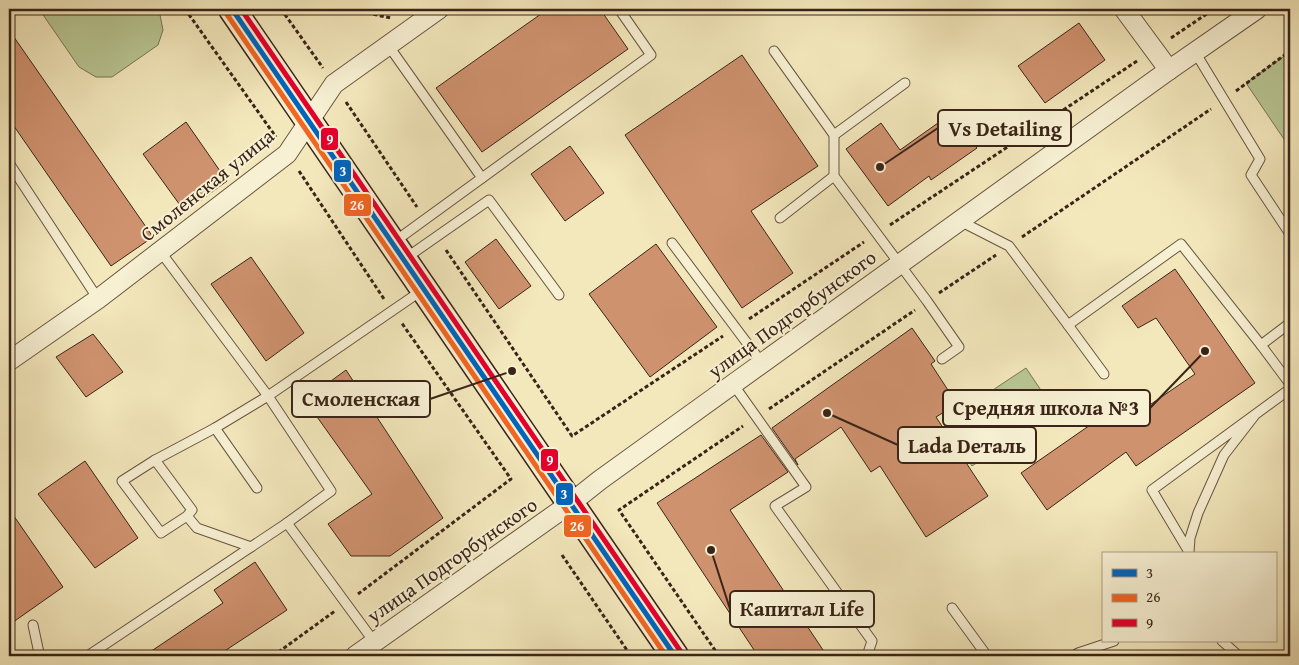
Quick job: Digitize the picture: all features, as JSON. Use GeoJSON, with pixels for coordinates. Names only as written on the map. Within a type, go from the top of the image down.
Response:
{"type":"FeatureCollection","features":[{"type":"Feature","properties":{"kind":"main road"},"geometry":{"type":"LineString","coordinates":[[239,13],[309,121],[675,656]]}},
{"type":"Feature","properties":{"kind":"street"},"geometry":{"type":"LineString","coordinates":[[1124,9],[1169,70]]}},
{"type":"Feature","properties":{"kind":"street","name":"улица Подгорбунского"},"geometry":{"type":"LineString","coordinates":[[355,656],[571,503],[1169,70],[1257,9]]}},
{"type":"Feature","properties":{"kind":"street","name":"Смоленская улица"},"geometry":{"type":"LineString","coordinates":[[9,361],[98,299],[287,154],[334,84],[429,14]]}},
{"type":"Feature","properties":{"kind":"lane"},"geometry":{"type":"LineString","coordinates":[[398,251],[482,178],[652,55],[619,9]]}},
{"type":"Feature","properties":{"kind":"lane"},"geometry":{"type":"LineString","coordinates":[[388,45],[482,178]]}},
{"type":"Feature","properties":{"kind":"lane"},"geometry":{"type":"LineString","coordinates":[[774,51],[834,135],[834,176],[899,265],[928,301],[959,347],[942,359]]}},
{"type":"Feature","properties":{"kind":"lane"},"geometry":{"type":"LineString","coordinates":[[1195,52],[1260,159],[1251,175],[1290,234]]}},
{"type":"Feature","properties":{"kind":"lane"},"geometry":{"type":"LineString","coordinates":[[834,135],[905,83]]}},
{"type":"Feature","properties":{"kind":"lane"},"geometry":{"type":"LineString","coordinates":[[9,163],[98,299]]}},
{"type":"Feature","properties":{"kind":"lane"},"geometry":{"type":"LineString","coordinates":[[780,218],[834,176]]}},
{"type":"Feature","properties":{"kind":"lane"},"geometry":{"type":"LineString","coordinates":[[398,251],[489,200],[559,295]]}},
{"type":"Feature","properties":{"kind":"lane"},"geometry":{"type":"LineString","coordinates":[[960,221],[1009,246],[1104,374]]}},
{"type":"Feature","properties":{"kind":"lane"},"geometry":{"type":"LineString","coordinates":[[672,243],[762,364]]}},
{"type":"Feature","properties":{"kind":"lane"},"geometry":{"type":"LineString","coordinates":[[1068,325],[1181,244],[1290,384]]}},
{"type":"Feature","properties":{"kind":"lane"},"geometry":{"type":"LineString","coordinates":[[90,656],[287,524],[331,491],[268,396],[160,251]]}},
{"type":"Feature","properties":{"kind":"lane"},"geometry":{"type":"LineString","coordinates":[[154,460],[192,510],[187,516],[161,533],[122,481],[154,460],[215,428],[268,396],[393,312],[423,289]]}},
{"type":"Feature","properties":{"kind":"lane"},"geometry":{"type":"LineString","coordinates":[[1260,345],[1290,323]]}},
{"type":"Feature","properties":{"kind":"lane"},"geometry":{"type":"LineString","coordinates":[[733,384],[758,416],[806,487],[775,506],[872,642],[867,656]]}},
{"type":"Feature","properties":{"kind":"lane"},"geometry":{"type":"LineString","coordinates":[[1255,415],[1224,456],[1198,513],[1190,538],[1189,552],[1152,490],[1290,389]]}},
{"type":"Feature","properties":{"kind":"lane"},"geometry":{"type":"LineString","coordinates":[[215,428],[257,488]]}},
{"type":"Feature","properties":{"kind":"lane"},"geometry":{"type":"LineString","coordinates":[[187,516],[197,528],[251,547]]}},
{"type":"Feature","properties":{"kind":"lane"},"geometry":{"type":"LineString","coordinates":[[287,524],[375,643]]}},
{"type":"Feature","properties":{"kind":"lane"},"geometry":{"type":"LineString","coordinates":[[952,608],[987,656]]}},
{"type":"Feature","properties":{"kind":"lane"},"geometry":{"type":"LineString","coordinates":[[33,625],[39,653],[35,656]]}},
{"type":"Feature","properties":{"kind":"lane"},"geometry":{"type":"LineString","coordinates":[[1074,656],[1111,642]]}},
{"type":"Feature","properties":{"kind":"lane"},"geometry":{"type":"LineString","coordinates":[[1223,642],[1240,656]]}},
{"type":"Feature","properties":{"kind":"path"},"geometry":{"type":"LineString","coordinates":[[185,9],[287,154],[393,312],[511,479],[272,656]]}},
{"type":"Feature","properties":{"kind":"path"},"geometry":{"type":"LineString","coordinates":[[348,9],[429,14]]}},
{"type":"Feature","properties":{"kind":"path"},"geometry":{"type":"LineString","coordinates":[[572,436],[1214,9]]}},
{"type":"Feature","properties":{"kind":"path"},"geometry":{"type":"LineString","coordinates":[[719,656],[619,510],[1224,100],[1290,51]]}},
{"type":"Feature","properties":{"kind":"path"},"geometry":{"type":"LineString","coordinates":[[562,555],[631,656]]}},
{"type":"Feature","properties":{"kind":"green space"},"geometry":{"type":"Polygon","coordinates":[[[39,9],[156,9],[160,15],[163,30],[158,45],[112,77],[96,77],[79,67],[39,9]]]}},
{"type":"Feature","properties":{"kind":"green space"},"geometry":{"type":"Polygon","coordinates":[[[1290,52],[1290,148],[1246,83],[1290,52]]]}},
{"type":"Feature","properties":{"kind":"green space"},"geometry":{"type":"Polygon","coordinates":[[[1026,368],[1055,411],[972,466],[943,423],[1026,368]]]}},
{"type":"Feature","properties":{"kind":"building"},"geometry":{"type":"Polygon","coordinates":[[[548,9],[600,9],[628,49],[482,152],[436,88],[548,9]]]}},
{"type":"Feature","properties":{"kind":"building"},"geometry":{"type":"Polygon","coordinates":[[[1079,23],[1105,60],[1045,103],[1018,66],[1079,23]]]}},
{"type":"Feature","properties":{"kind":"building"},"geometry":{"type":"Polygon","coordinates":[[[9,30],[153,237],[111,266],[9,119],[9,30]]]}},
{"type":"Feature","properties":{"kind":"building"},"geometry":{"type":"Polygon","coordinates":[[[742,55],[818,166],[751,211],[793,273],[742,308],[625,135],[742,55]]]}},
{"type":"Feature","properties":{"kind":"building"},"geometry":{"type":"Polygon","coordinates":[[[952,113],[977,148],[931,180],[929,176],[888,206],[846,149],[881,123],[900,150],[952,113]]]}},
{"type":"Feature","properties":{"kind":"building"},"geometry":{"type":"Polygon","coordinates":[[[186,122],[227,181],[185,212],[143,154],[186,122]]]}},
{"type":"Feature","properties":{"kind":"building"},"geometry":{"type":"Polygon","coordinates":[[[570,146],[604,193],[565,221],[531,174],[570,146]]]}},
{"type":"Feature","properties":{"kind":"building"},"geometry":{"type":"Polygon","coordinates":[[[496,239],[531,286],[499,309],[465,262],[496,239]]]}},
{"type":"Feature","properties":{"kind":"building"},"geometry":{"type":"Polygon","coordinates":[[[656,244],[717,327],[650,377],[589,294],[656,244]]]}},
{"type":"Feature","properties":{"kind":"building"},"geometry":{"type":"Polygon","coordinates":[[[251,257],[304,333],[266,361],[211,284],[251,257]]]}},
{"type":"Feature","properties":{"kind":"building"},"geometry":{"type":"Polygon","coordinates":[[[1175,269],[1255,383],[1136,466],[1126,452],[1047,510],[1021,473],[1129,398],[1138,413],[1195,374],[1156,318],[1138,328],[1122,306],[1175,269]]]}},
{"type":"Feature","properties":{"kind":"building"},"geometry":{"type":"Polygon","coordinates":[[[912,328],[935,361],[931,364],[957,404],[936,417],[988,496],[926,537],[880,466],[871,472],[841,427],[795,459],[798,465],[772,428],[912,328]]]}},
{"type":"Feature","properties":{"kind":"building"},"geometry":{"type":"Polygon","coordinates":[[[93,334],[123,372],[86,397],[56,357],[93,334]]]}},
{"type":"Feature","properties":{"kind":"building"},"geometry":{"type":"Polygon","coordinates":[[[346,370],[443,518],[390,556],[351,556],[328,524],[372,494],[305,400],[346,370]]]}},
{"type":"Feature","properties":{"kind":"building"},"geometry":{"type":"Polygon","coordinates":[[[761,435],[788,472],[730,510],[827,656],[758,656],[657,503],[761,435]]]}},
{"type":"Feature","properties":{"kind":"building"},"geometry":{"type":"Polygon","coordinates":[[[85,461],[138,538],[95,568],[38,494],[85,461]]]}},
{"type":"Feature","properties":{"kind":"building"},"geometry":{"type":"Polygon","coordinates":[[[9,509],[63,587],[9,625],[9,509]]]}},
{"type":"Feature","properties":{"kind":"building"},"geometry":{"type":"Polygon","coordinates":[[[255,562],[287,610],[217,656],[144,656],[223,603],[214,590],[255,562]]]}},
{"type":"Feature","properties":{"kind":"transit line","name":"3"},"geometry":{"type":"LineString","coordinates":[[232,9],[675,656]]}},
{"type":"Feature","properties":{"kind":"transit line","name":"9"},"geometry":{"type":"LineString","coordinates":[[241,9],[681,652]]}},
{"type":"Feature","properties":{"kind":"transit line","name":"26"},"geometry":{"type":"LineString","coordinates":[[226,13],[666,656]]}},
{"type":"Feature","properties":{"kind":"place","name":"Vs Detailing"},"geometry":{"type":"Point","coordinates":[880,167]}},
{"type":"Feature","properties":{"kind":"place","name":"Средняя школа №3"},"geometry":{"type":"Point","coordinates":[1205,351]}},
{"type":"Feature","properties":{"kind":"place","name":"Смоленская"},"geometry":{"type":"Point","coordinates":[512,371]}},
{"type":"Feature","properties":{"kind":"place","name":"Lada Dеталь"},"geometry":{"type":"Point","coordinates":[827,413]}},
{"type":"Feature","properties":{"kind":"place","name":"Капитал Life"},"geometry":{"type":"Point","coordinates":[711,550]}}]}
